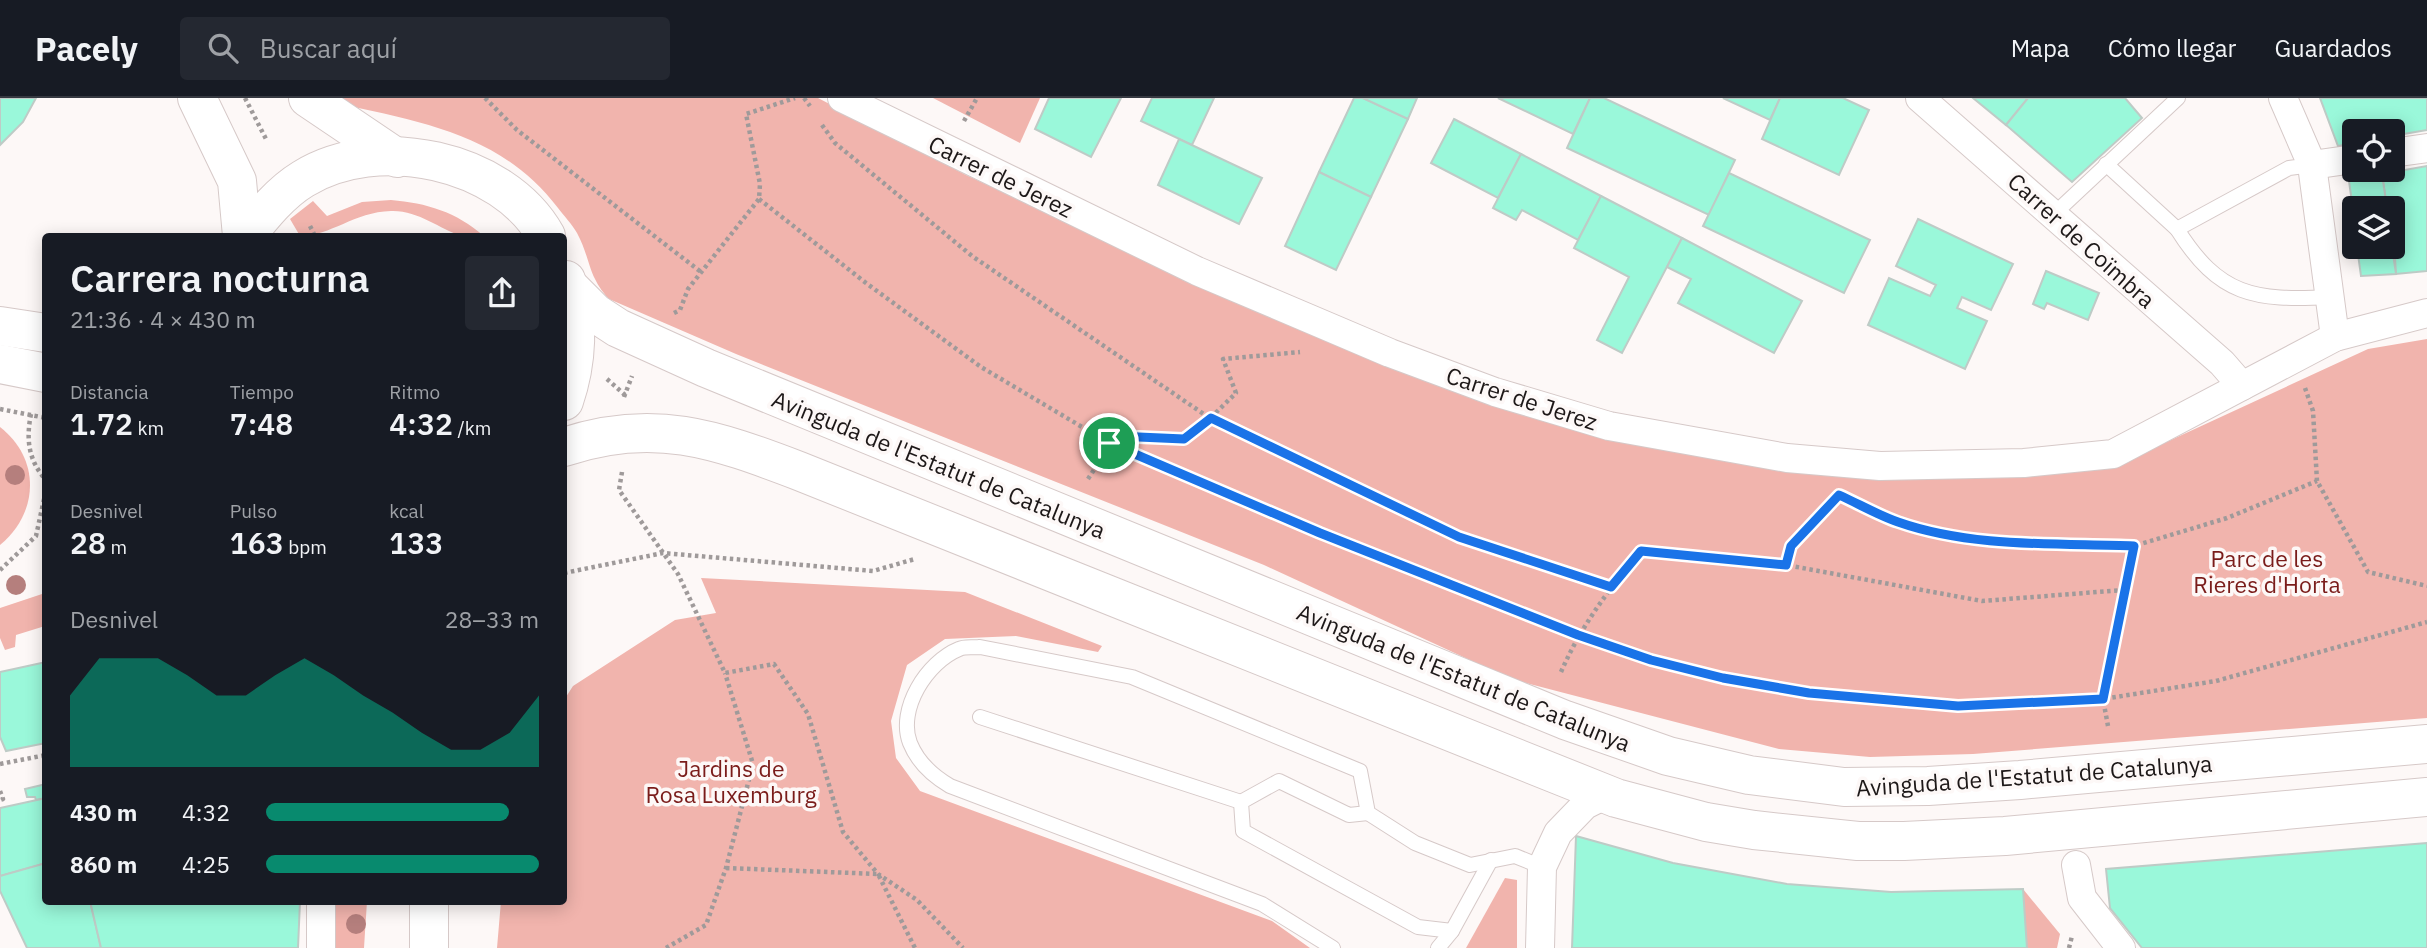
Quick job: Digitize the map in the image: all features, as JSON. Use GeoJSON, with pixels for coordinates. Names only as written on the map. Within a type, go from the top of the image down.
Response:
{"type":"FeatureCollection","features":[{"type":"Feature","properties":{"kind":"main road"},"geometry":{"type":"LineString","coordinates":[[197,98],[237,181],[244,233]]}},
{"type":"Feature","properties":{"kind":"main road"},"geometry":{"type":"LineString","coordinates":[[308,98],[397,158]]}},
{"type":"Feature","properties":{"kind":"main road"},"geometry":{"type":"LineString","coordinates":[[247,233],[269,207],[301,180],[328,167],[365,159],[397,158],[435,162],[489,180],[517,199],[544,233]]}},
{"type":"Feature","properties":{"kind":"main road","name":"Avinguda de l'Estatut de Catalunya"},"geometry":{"type":"LineString","coordinates":[[567,281],[595,313],[618,328],[706,368],[1564,720],[1668,756],[1794,782],[1895,787],[2020,780],[2427,744]]}},
{"type":"Feature","properties":{"kind":"main road"},"geometry":{"type":"LineString","coordinates":[[567,285],[574,317],[575,350],[567,387]]}},
{"type":"Feature","properties":{"kind":"main road"},"geometry":{"type":"LineString","coordinates":[[0,326],[42,332]]}},
{"type":"Feature","properties":{"kind":"main road"},"geometry":{"type":"LineString","coordinates":[[0,364],[42,372]]}},
{"type":"Feature","properties":{"kind":"main road"},"geometry":{"type":"LineString","coordinates":[[567,446],[602,436],[671,433],[707,439],[1616,798],[1706,822],[1858,841],[1903,841],[2005,836],[2427,797]]}},
{"type":"Feature","properties":{"kind":"main road"},"geometry":{"type":"LineString","coordinates":[[429,905],[429,948]]}},
{"type":"Feature","properties":{"kind":"street","name":"Carrer de Jerez"},"geometry":{"type":"LineString","coordinates":[[842,98],[1197,271],[1390,353],[1495,392],[1609,426],[1787,458],[1880,466],[2024,463],[2113,454],[2335,337],[2427,313]]}},
{"type":"Feature","properties":{"kind":"street","name":"Carrer de Coïmbra"},"geometry":{"type":"LineString","coordinates":[[1920,98],[2222,363],[2242,386]]}},
{"type":"Feature","properties":{"kind":"street"},"geometry":{"type":"LineString","coordinates":[[2283,98],[2312,165],[2335,337]]}},
{"type":"Feature","properties":{"kind":"street"},"geometry":{"type":"LineString","coordinates":[[2405,151],[2427,148]]}},
{"type":"Feature","properties":{"kind":"street"},"geometry":{"type":"LineString","coordinates":[[2312,165],[2342,161]]}},
{"type":"Feature","properties":{"kind":"street"},"geometry":{"type":"LineString","coordinates":[[1540,948],[1542,867],[1558,834],[1585,805],[1599,798],[1616,798]]}},
{"type":"Feature","properties":{"kind":"street"},"geometry":{"type":"LineString","coordinates":[[2076,865],[2082,898],[2121,948]]}},
{"type":"Feature","properties":{"kind":"street"},"geometry":{"type":"LineString","coordinates":[[321,905],[321,948]]}},
{"type":"Feature","properties":{"kind":"lane"},"geometry":{"type":"LineString","coordinates":[[2054,214],[2178,98]]}},
{"type":"Feature","properties":{"kind":"lane"},"geometry":{"type":"LineString","coordinates":[[2106,164],[2177,229],[2204,269],[2228,287],[2283,298],[2330,297]]}},
{"type":"Feature","properties":{"kind":"lane"},"geometry":{"type":"LineString","coordinates":[[2177,229],[2289,168],[2312,165]]}},
{"type":"Feature","properties":{"kind":"lane"},"geometry":{"type":"LineString","coordinates":[[1333,948],[1262,904],[931,775],[910,743],[907,725],[912,701],[929,669],[960,648],[980,647],[1132,677],[1360,771],[1368,813]]}},
{"type":"Feature","properties":{"kind":"lane"},"geometry":{"type":"LineString","coordinates":[[980,717],[1241,802],[1279,781],[1349,816],[1368,813],[1415,843],[1470,865],[1515,856],[1542,867]]}},
{"type":"Feature","properties":{"kind":"lane"},"geometry":{"type":"LineString","coordinates":[[1241,802],[1243,831],[1418,928],[1452,931]]}},
{"type":"Feature","properties":{"kind":"lane"},"geometry":{"type":"LineString","coordinates":[[1438,948],[1452,931],[1491,860]]}},
{"type":"Feature","properties":{"kind":"path"},"geometry":{"type":"LineString","coordinates":[[245,98],[265,139]]}},
{"type":"Feature","properties":{"kind":"path"},"geometry":{"type":"LineString","coordinates":[[485,98],[517,130],[701,272]]}},
{"type":"Feature","properties":{"kind":"path"},"geometry":{"type":"LineString","coordinates":[[680,310],[688,289],[759,199],[760,184],[746,114],[795,98]]}},
{"type":"Feature","properties":{"kind":"path"},"geometry":{"type":"LineString","coordinates":[[804,98],[812,109]]}},
{"type":"Feature","properties":{"kind":"path"},"geometry":{"type":"LineString","coordinates":[[964,122],[977,98]]}},
{"type":"Feature","properties":{"kind":"path"},"geometry":{"type":"LineString","coordinates":[[819,121],[835,144],[972,256],[1211,418],[1459,537],[1611,587]]}},
{"type":"Feature","properties":{"kind":"path"},"geometry":{"type":"LineString","coordinates":[[759,199],[866,283],[981,367],[1109,443],[1320,533],[1578,635],[1651,660],[1723,678],[1809,693],[1958,706],[2103,699],[2216,681],[2427,622]]}},
{"type":"Feature","properties":{"kind":"path"},"geometry":{"type":"LineString","coordinates":[[310,226],[314,233]]}},
{"type":"Feature","properties":{"kind":"path"},"geometry":{"type":"LineString","coordinates":[[1088,479],[1116,436],[1184,439],[1211,418],[1236,393],[1223,359],[1298,352]]}},
{"type":"Feature","properties":{"kind":"path"},"geometry":{"type":"LineString","coordinates":[[598,372],[625,395]]}},
{"type":"Feature","properties":{"kind":"path"},"geometry":{"type":"LineString","coordinates":[[621,407],[633,374]]}},
{"type":"Feature","properties":{"kind":"path"},"geometry":{"type":"LineString","coordinates":[[2305,387],[2313,411],[2317,481],[2368,572],[2427,586]]}},
{"type":"Feature","properties":{"kind":"path"},"geometry":{"type":"LineString","coordinates":[[0,408],[42,417]]}},
{"type":"Feature","properties":{"kind":"path"},"geometry":{"type":"LineString","coordinates":[[31,414],[27,436],[30,452],[42,473]]}},
{"type":"Feature","properties":{"kind":"path"},"geometry":{"type":"LineString","coordinates":[[622,471],[619,490],[663,553],[700,615],[725,673],[753,764],[726,868],[706,925],[666,948]]}},
{"type":"Feature","properties":{"kind":"path"},"geometry":{"type":"LineString","coordinates":[[1839,495],[1899,522],[1952,534],[2000,541],[2134,546],[2227,518],[2317,481]]}},
{"type":"Feature","properties":{"kind":"path"},"geometry":{"type":"LineString","coordinates":[[1786,565],[1791,546],[1839,495],[1841,485]]}},
{"type":"Feature","properties":{"kind":"path"},"geometry":{"type":"LineString","coordinates":[[0,570],[36,537],[42,509]]}},
{"type":"Feature","properties":{"kind":"path"},"geometry":{"type":"LineString","coordinates":[[2108,726],[2103,699],[2134,546]]}},
{"type":"Feature","properties":{"kind":"path"},"geometry":{"type":"LineString","coordinates":[[1561,672],[1578,635],[1611,587],[1641,551],[1786,565],[1982,601],[2123,590]]}},
{"type":"Feature","properties":{"kind":"path"},"geometry":{"type":"LineString","coordinates":[[567,572],[663,553],[873,571],[916,559]]}},
{"type":"Feature","properties":{"kind":"path"},"geometry":{"type":"LineString","coordinates":[[725,673],[775,664],[808,714],[843,832],[878,874],[915,948]]}},
{"type":"Feature","properties":{"kind":"path"},"geometry":{"type":"LineString","coordinates":[[0,757],[1,764],[42,756]]}},
{"type":"Feature","properties":{"kind":"path"},"geometry":{"type":"LineString","coordinates":[[0,791],[3,799],[0,800]]}},
{"type":"Feature","properties":{"kind":"path"},"geometry":{"type":"LineString","coordinates":[[726,868],[878,874],[917,900],[963,948]]}},
{"type":"Feature","properties":{"kind":"green space","name":"Parc de les Rieres d'Horta"},"geometry":{"type":"Polygon","coordinates":[[[332,98],[818,98],[966,175],[1295,326],[1583,432],[1728,462],[1878,480],[2016,476],[2121,463],[2368,349],[2427,339],[2427,718],[1973,754],[1870,757],[1779,749],[1511,679],[1264,565],[736,354],[609,299],[593,274],[573,226],[535,183],[511,163],[458,135],[400,117],[337,103],[332,98]]]}},
{"type":"Feature","properties":{"kind":"green space"},"geometry":{"type":"Polygon","coordinates":[[[933,98],[1040,98],[1020,143],[933,98]]]}},
{"type":"Feature","properties":{"kind":"green space"},"geometry":{"type":"Polygon","coordinates":[[[391,200],[440,210],[480,233],[453,233],[419,217],[391,211],[366,215],[318,233],[298,233],[290,219],[313,201],[327,216],[362,202],[391,200]]]}},
{"type":"Feature","properties":{"kind":"green space"},"geometry":{"type":"Polygon","coordinates":[[[0,427],[23,454],[30,486],[22,518],[0,545],[0,427]]]}},
{"type":"Feature","properties":{"kind":"green space","name":"Jardins de Rosa Luxemburg"},"geometry":{"type":"Polygon","coordinates":[[[701,578],[965,592],[1102,646],[1098,652],[1016,636],[945,639],[907,665],[891,721],[896,758],[920,791],[1272,921],[1310,948],[497,948],[501,905],[567,905],[567,695],[573,686],[675,620],[716,613],[701,578]]]}},
{"type":"Feature","properties":{"kind":"green space"},"geometry":{"type":"Polygon","coordinates":[[[42,594],[42,627],[16,635],[15,647],[5,650],[0,638],[0,608],[42,594]]]}},
{"type":"Feature","properties":{"kind":"green space"},"geometry":{"type":"Polygon","coordinates":[[[1505,878],[1517,880],[1517,948],[1466,948],[1505,878]]]}},
{"type":"Feature","properties":{"kind":"green space"},"geometry":{"type":"Polygon","coordinates":[[[2023,889],[2060,934],[2057,948],[2027,948],[2023,889]]]}},
{"type":"Feature","properties":{"kind":"green space"},"geometry":{"type":"Polygon","coordinates":[[[331,905],[367,905],[364,948],[335,948],[331,905]]]}},
{"type":"Feature","properties":{"kind":"building"},"geometry":{"type":"Polygon","coordinates":[[[0,98],[36,98],[23,122],[0,145],[0,98]]]}},
{"type":"Feature","properties":{"kind":"building"},"geometry":{"type":"Polygon","coordinates":[[[1049,98],[1121,98],[1091,157],[1035,129],[1049,98]]]}},
{"type":"Feature","properties":{"kind":"building"},"geometry":{"type":"Polygon","coordinates":[[[1152,98],[1214,98],[1192,145],[1141,121],[1152,98]]]}},
{"type":"Feature","properties":{"kind":"building"},"geometry":{"type":"Polygon","coordinates":[[[1354,98],[1363,98],[1408,119],[1371,197],[1319,172],[1354,98]]]}},
{"type":"Feature","properties":{"kind":"building"},"geometry":{"type":"Polygon","coordinates":[[[1363,98],[1417,98],[1408,119],[1363,98]]]}},
{"type":"Feature","properties":{"kind":"building"},"geometry":{"type":"Polygon","coordinates":[[[1498,98],[1590,98],[1573,134],[1498,98]]]}},
{"type":"Feature","properties":{"kind":"building"},"geometry":{"type":"Polygon","coordinates":[[[1590,98],[1604,98],[1735,160],[1709,215],[1567,148],[1590,98]]]}},
{"type":"Feature","properties":{"kind":"building"},"geometry":{"type":"Polygon","coordinates":[[[1723,98],[1780,98],[1770,120],[1723,98]]]}},
{"type":"Feature","properties":{"kind":"building"},"geometry":{"type":"Polygon","coordinates":[[[1780,98],[1843,98],[1869,110],[1839,175],[1762,139],[1780,98]]]}},
{"type":"Feature","properties":{"kind":"building"},"geometry":{"type":"Polygon","coordinates":[[[1973,98],[2028,98],[2006,125],[1973,98]]]}},
{"type":"Feature","properties":{"kind":"building"},"geometry":{"type":"Polygon","coordinates":[[[2028,98],[2125,98],[2142,118],[2072,182],[2006,125],[2028,98]]]}},
{"type":"Feature","properties":{"kind":"building"},"geometry":{"type":"Polygon","coordinates":[[[2320,98],[2427,98],[2427,130],[2405,134],[2405,119],[2342,119],[2342,145],[2338,146],[2320,98]]]}},
{"type":"Feature","properties":{"kind":"building"},"geometry":{"type":"Polygon","coordinates":[[[1454,119],[1521,154],[1498,198],[1431,163],[1454,119]]]}},
{"type":"Feature","properties":{"kind":"building"},"geometry":{"type":"Polygon","coordinates":[[[1179,139],[1262,178],[1239,224],[1158,185],[1179,139]]]}},
{"type":"Feature","properties":{"kind":"building"},"geometry":{"type":"Polygon","coordinates":[[[1521,154],[1601,196],[1578,240],[1522,210],[1516,220],[1493,208],[1521,154]]]}},
{"type":"Feature","properties":{"kind":"building"},"geometry":{"type":"Polygon","coordinates":[[[2427,166],[2427,271],[2396,274],[2395,259],[2405,259],[2405,196],[2385,196],[2383,182],[2405,182],[2405,170],[2427,166]]]}},
{"type":"Feature","properties":{"kind":"building"},"geometry":{"type":"Polygon","coordinates":[[[1319,172],[1371,197],[1336,270],[1285,246],[1319,172]]]}},
{"type":"Feature","properties":{"kind":"building"},"geometry":{"type":"Polygon","coordinates":[[[1729,173],[1870,240],[1844,293],[1703,226],[1729,173]]]}},
{"type":"Feature","properties":{"kind":"building"},"geometry":{"type":"Polygon","coordinates":[[[2349,182],[2383,182],[2385,196],[2351,196],[2349,182]]]}},
{"type":"Feature","properties":{"kind":"building"},"geometry":{"type":"Polygon","coordinates":[[[1601,196],[1682,238],[1622,353],[1597,340],[1629,277],[1574,248],[1601,196]]]}},
{"type":"Feature","properties":{"kind":"building"},"geometry":{"type":"Polygon","coordinates":[[[1918,219],[2013,264],[1991,310],[1962,297],[1957,308],[1987,321],[1965,369],[1868,325],[1889,278],[1930,296],[1936,285],[1896,266],[1918,219]]]}},
{"type":"Feature","properties":{"kind":"building"},"geometry":{"type":"Polygon","coordinates":[[[1682,238],[1802,301],[1774,353],[1678,303],[1691,279],[1667,267],[1682,238]]]}},
{"type":"Feature","properties":{"kind":"building"},"geometry":{"type":"Polygon","coordinates":[[[2359,259],[2394,259],[2396,274],[2361,276],[2359,259]]]}},
{"type":"Feature","properties":{"kind":"building"},"geometry":{"type":"Polygon","coordinates":[[[2046,271],[2099,293],[2088,320],[2047,303],[2044,309],[2033,304],[2046,271]]]}},
{"type":"Feature","properties":{"kind":"building"},"geometry":{"type":"Polygon","coordinates":[[[42,663],[42,744],[6,751],[0,737],[0,672],[42,663]]]}},
{"type":"Feature","properties":{"kind":"building"},"geometry":{"type":"Polygon","coordinates":[[[42,785],[42,799],[27,797],[25,789],[42,785]]]}},
{"type":"Feature","properties":{"kind":"building"},"geometry":{"type":"Polygon","coordinates":[[[42,799],[42,864],[0,876],[0,808],[42,799]]]}},
{"type":"Feature","properties":{"kind":"building"},"geometry":{"type":"Polygon","coordinates":[[[1576,836],[1673,863],[1787,884],[1891,892],[2023,889],[2027,948],[1572,948],[1576,836]]]}},
{"type":"Feature","properties":{"kind":"building"},"geometry":{"type":"Polygon","coordinates":[[[2427,843],[2427,948],[2142,948],[2110,908],[2106,869],[2427,843]]]}},
{"type":"Feature","properties":{"kind":"building"},"geometry":{"type":"Polygon","coordinates":[[[42,864],[42,905],[91,905],[101,948],[27,948],[0,891],[0,876],[42,864]]]}},
{"type":"Feature","properties":{"kind":"building"},"geometry":{"type":"Polygon","coordinates":[[[91,905],[300,905],[298,948],[101,948],[91,905]]]}},
{"type":"Feature","properties":{"kind":"route"},"geometry":{"type":"LineString","coordinates":[[1211,418],[1311,469],[1459,537],[1611,587],[1641,551],[1786,565],[1791,546],[1839,495],[1899,522],[1952,534],[2000,541],[2134,546],[2103,699],[1958,706],[1809,693],[1723,678],[1651,660],[1578,635],[1320,533],[1109,443],[1116,436],[1184,439],[1211,418]]}}]}
